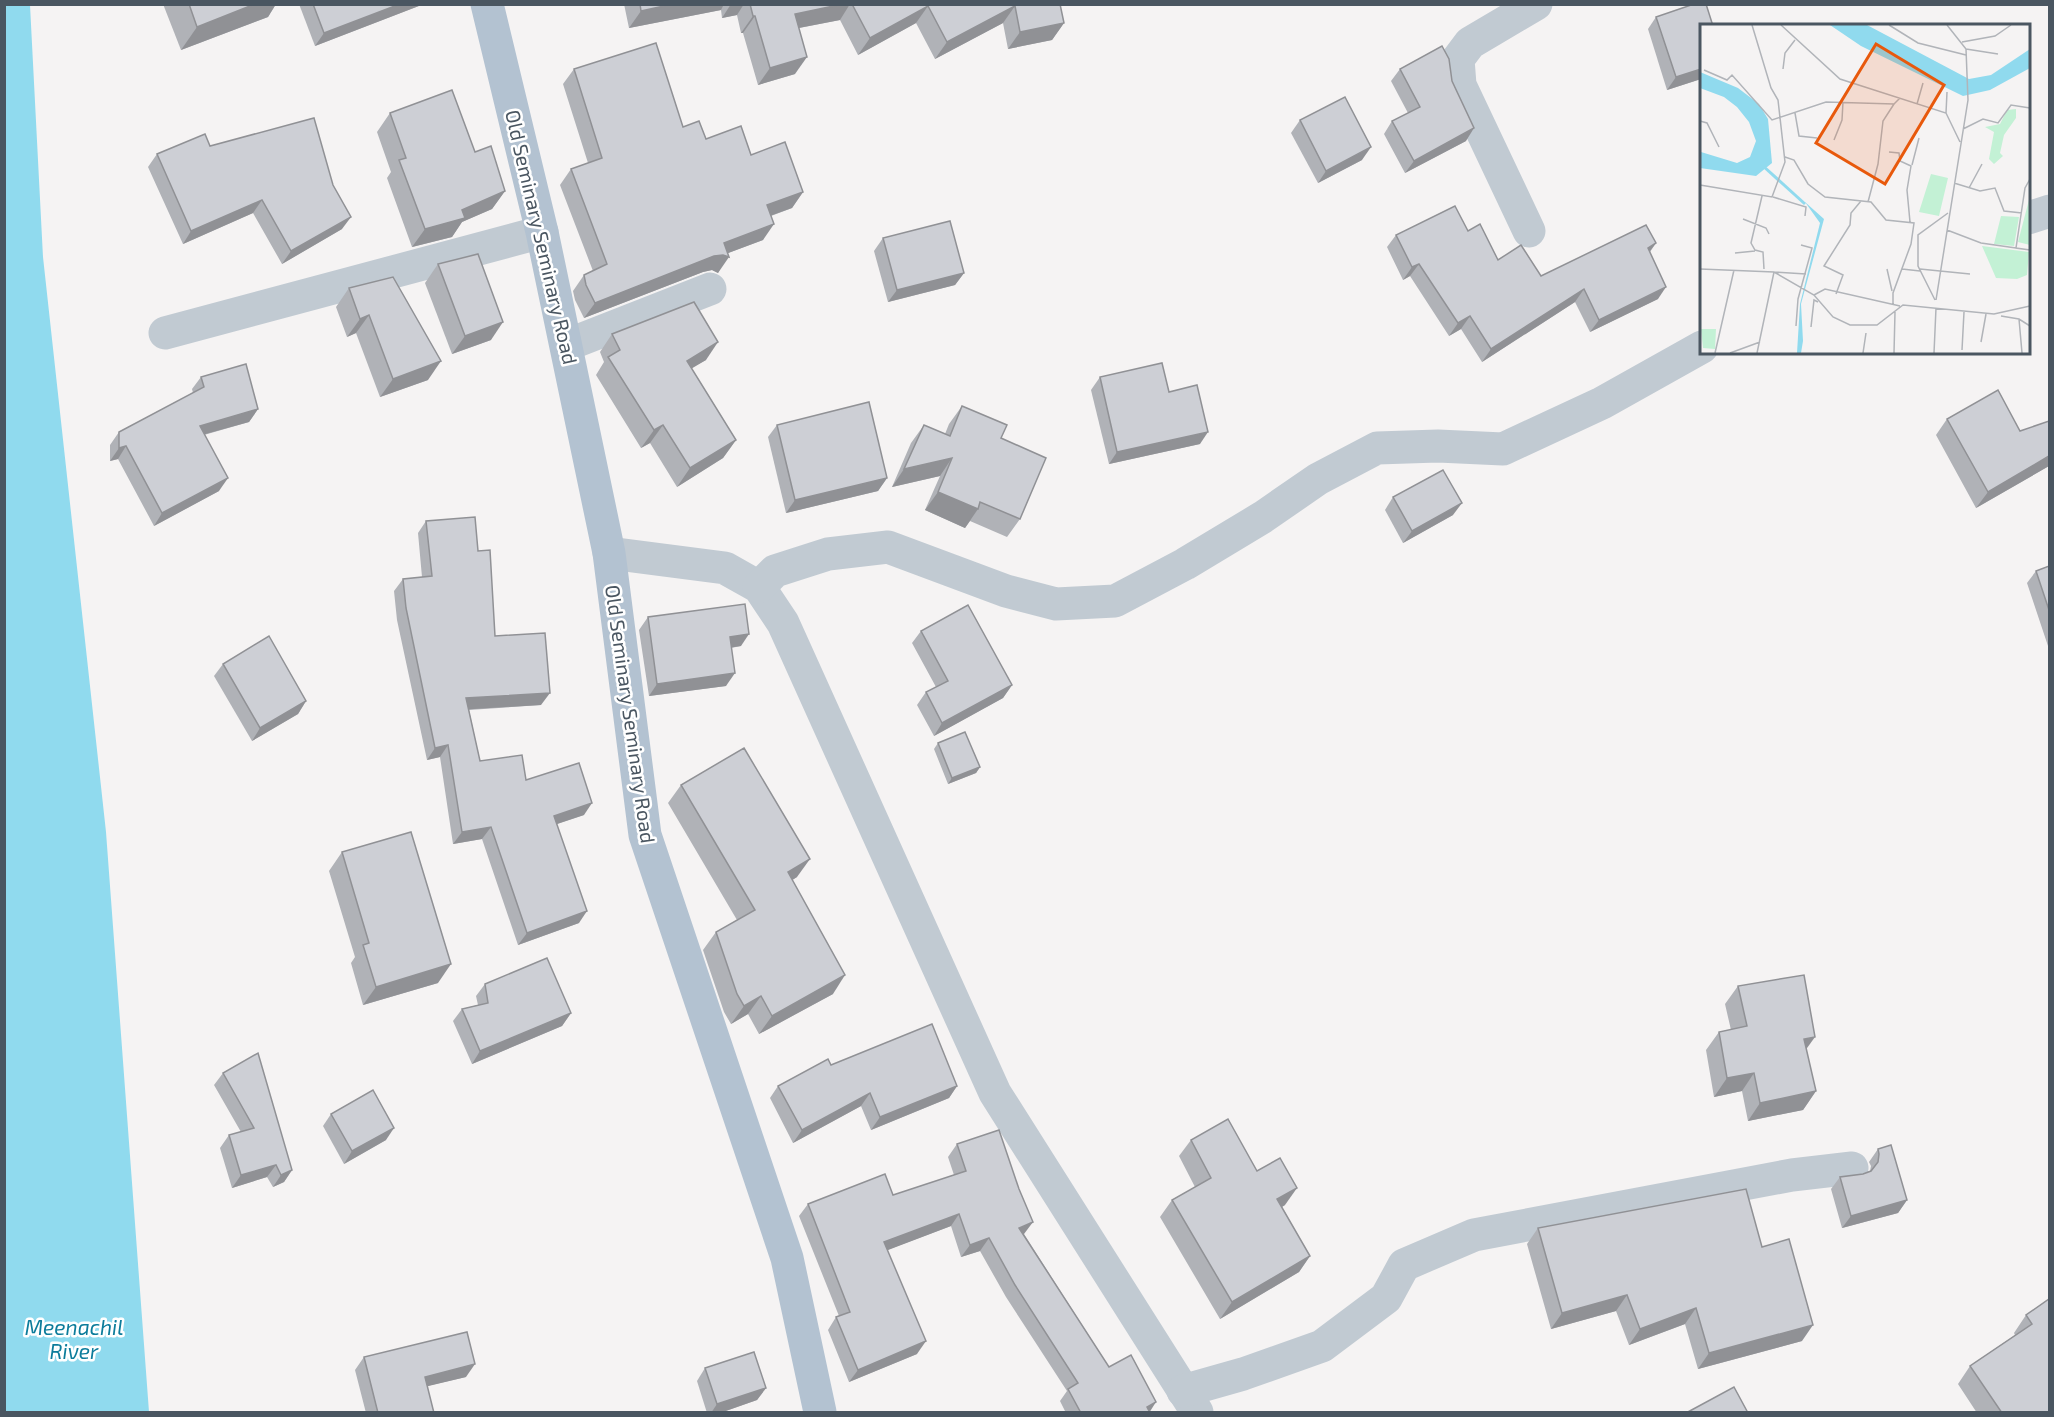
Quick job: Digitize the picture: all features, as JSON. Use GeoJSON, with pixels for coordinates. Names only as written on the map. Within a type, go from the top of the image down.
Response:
{"type":"FeatureCollection","features":[{"type":"Feature","properties":{"kind":"main road","name":"Old Seminary Seminary Road"},"geometry":{"type":"LineString","coordinates":[[487,4],[543,232],[609,553],[645,835],[787,1258],[820,1413]]}},
{"type":"Feature","properties":{"kind":"street"},"geometry":{"type":"LineString","coordinates":[[1528,231],[1460,85],[1458,59],[1470,43],[1536,4]]}},
{"type":"Feature","properties":{"kind":"street"},"geometry":{"type":"LineString","coordinates":[[2030,217],[2049,211]]}},
{"type":"Feature","properties":{"kind":"street"},"geometry":{"type":"LineString","coordinates":[[165,333],[543,232]]}},
{"type":"Feature","properties":{"kind":"street"},"geometry":{"type":"LineString","coordinates":[[567,345],[710,289]]}},
{"type":"Feature","properties":{"kind":"street"},"geometry":{"type":"LineString","coordinates":[[759,587],[775,571],[818,557],[888,547],[1006,591],[1056,604],[1115,601],[1185,564],[1263,517],[1318,479],[1377,448],[1438,446],[1503,449],[1602,403],[1700,348]]}},
{"type":"Feature","properties":{"kind":"street"},"geometry":{"type":"LineString","coordinates":[[609,553],[726,568],[759,587],[783,623],[995,1093],[1190,1402],[1243,1374],[1322,1346],[1386,1298],[1404,1265],[1474,1235],[1792,1175],[1852,1168]]}},
{"type":"Feature","properties":{"kind":"water","name":"Meenachil River"},"geometry":{"type":"Polygon","coordinates":[[[4,5],[30,5],[43,257],[106,832],[149,1412],[5,1412],[4,5]]]}},
{"type":"Feature","properties":{"kind":"building"},"geometry":{"type":"Polygon","coordinates":[[[189,4],[255,4],[197,27],[189,4]]]}},
{"type":"Feature","properties":{"kind":"building"},"geometry":{"type":"Polygon","coordinates":[[[313,4],[400,4],[324,33],[313,4]]]}},
{"type":"Feature","properties":{"kind":"building"},"geometry":{"type":"Polygon","coordinates":[[[640,4],[673,4],[641,11],[640,4]]]}},
{"type":"Feature","properties":{"kind":"building"},"geometry":{"type":"Polygon","coordinates":[[[750,4],[843,4],[795,14],[807,57],[770,68],[750,4]]]}},
{"type":"Feature","properties":{"kind":"building"},"geometry":{"type":"Polygon","coordinates":[[[852,4],[1060,4],[1064,23],[1020,32],[1015,6],[947,42],[928,6],[870,38],[852,4]]]}},
{"type":"Feature","properties":{"kind":"building"},"geometry":{"type":"Polygon","coordinates":[[[1694,4],[1706,4],[1712,24],[1700,24],[1700,69],[1676,77],[1656,17],[1694,4]]]}},
{"type":"Feature","properties":{"kind":"building"},"geometry":{"type":"Polygon","coordinates":[[[656,43],[683,127],[699,121],[706,139],[741,126],[751,155],[785,142],[803,192],[767,205],[774,224],[724,243],[729,257],[714,256],[595,303],[584,275],[607,264],[571,169],[602,158],[574,69],[656,43]]]}},
{"type":"Feature","properties":{"kind":"building"},"geometry":{"type":"Polygon","coordinates":[[[1442,46],[1449,59],[1452,81],[1474,128],[1414,161],[1392,121],[1420,107],[1400,69],[1442,46]]]}},
{"type":"Feature","properties":{"kind":"building"},"geometry":{"type":"Polygon","coordinates":[[[452,90],[475,152],[491,146],[505,191],[462,210],[465,218],[425,229],[399,160],[406,158],[390,113],[452,90]]]}},
{"type":"Feature","properties":{"kind":"building"},"geometry":{"type":"Polygon","coordinates":[[[1345,97],[1371,147],[1326,171],[1300,120],[1345,97]]]}},
{"type":"Feature","properties":{"kind":"building"},"geometry":{"type":"Polygon","coordinates":[[[314,118],[333,185],[351,217],[291,251],[262,200],[191,231],[157,154],[205,134],[210,146],[314,118]]]}},
{"type":"Feature","properties":{"kind":"building"},"geometry":{"type":"Polygon","coordinates":[[[1455,206],[1468,231],[1480,224],[1498,260],[1521,245],[1541,276],[1646,225],[1656,243],[1648,248],[1666,287],[1599,320],[1584,289],[1491,349],[1470,316],[1458,323],[1419,264],[1412,267],[1396,235],[1455,206]]]}},
{"type":"Feature","properties":{"kind":"building"},"geometry":{"type":"Polygon","coordinates":[[[950,221],[964,273],[897,290],[883,238],[950,221]]]}},
{"type":"Feature","properties":{"kind":"building"},"geometry":{"type":"Polygon","coordinates":[[[478,254],[503,322],[465,336],[438,264],[478,254]]]}},
{"type":"Feature","properties":{"kind":"building"},"geometry":{"type":"Polygon","coordinates":[[[393,277],[441,361],[393,379],[369,315],[360,319],[349,288],[393,277]]]}},
{"type":"Feature","properties":{"kind":"building"},"geometry":{"type":"Polygon","coordinates":[[[694,302],[718,342],[687,361],[736,440],[690,468],[663,425],[654,430],[608,357],[620,350],[612,334],[694,302]]]}},
{"type":"Feature","properties":{"kind":"building"},"geometry":{"type":"Polygon","coordinates":[[[1162,363],[1169,392],[1197,385],[1208,432],[1117,452],[1100,377],[1162,363]]]}},
{"type":"Feature","properties":{"kind":"building"},"geometry":{"type":"Polygon","coordinates":[[[246,364],[258,409],[200,426],[228,478],[162,513],[126,446],[119,448],[119,432],[204,387],[201,377],[246,364]]]}},
{"type":"Feature","properties":{"kind":"building"},"geometry":{"type":"Polygon","coordinates":[[[1998,390],[2020,431],[2049,421],[2049,456],[1988,492],[1947,419],[1998,390]]]}},
{"type":"Feature","properties":{"kind":"building"},"geometry":{"type":"Polygon","coordinates":[[[869,402],[887,478],[795,500],[777,425],[869,402]]]}},
{"type":"Feature","properties":{"kind":"building"},"geometry":{"type":"Polygon","coordinates":[[[962,406],[1007,425],[1001,438],[1046,458],[1020,519],[980,502],[978,509],[938,492],[952,458],[904,469],[924,425],[950,436],[962,406]]]}},
{"type":"Feature","properties":{"kind":"building"},"geometry":{"type":"Polygon","coordinates":[[[1443,470],[1462,503],[1412,531],[1393,497],[1443,470]]]}},
{"type":"Feature","properties":{"kind":"building"},"geometry":{"type":"Polygon","coordinates":[[[475,517],[478,551],[490,550],[495,636],[545,633],[550,693],[466,698],[480,761],[522,755],[526,780],[579,763],[592,803],[554,816],[587,911],[527,933],[491,827],[462,832],[448,745],[435,748],[406,608],[403,579],[432,576],[426,521],[475,517]]]}},
{"type":"Feature","properties":{"kind":"building"},"geometry":{"type":"Polygon","coordinates":[[[2049,566],[2049,610],[2036,571],[2049,566]]]}},
{"type":"Feature","properties":{"kind":"building"},"geometry":{"type":"Polygon","coordinates":[[[745,604],[749,634],[730,637],[735,673],[657,684],[648,617],[745,604]]]}},
{"type":"Feature","properties":{"kind":"building"},"geometry":{"type":"Polygon","coordinates":[[[968,605],[1012,685],[942,723],[926,692],[948,681],[921,631],[968,605]]]}},
{"type":"Feature","properties":{"kind":"building"},"geometry":{"type":"Polygon","coordinates":[[[269,636],[306,701],[260,728],[223,664],[269,636]]]}},
{"type":"Feature","properties":{"kind":"building"},"geometry":{"type":"Polygon","coordinates":[[[965,732],[980,767],[952,778],[938,743],[965,732]]]}},
{"type":"Feature","properties":{"kind":"building"},"geometry":{"type":"Polygon","coordinates":[[[744,748],[810,859],[788,872],[845,975],[772,1016],[761,996],[744,1006],[737,994],[716,932],[755,910],[681,785],[744,748]]]}},
{"type":"Feature","properties":{"kind":"building"},"geometry":{"type":"Polygon","coordinates":[[[411,832],[451,964],[376,987],[363,945],[369,943],[342,852],[411,832]]]}},
{"type":"Feature","properties":{"kind":"building"},"geometry":{"type":"Polygon","coordinates":[[[547,958],[571,1013],[480,1051],[462,1009],[488,1003],[485,984],[547,958]]]}},
{"type":"Feature","properties":{"kind":"building"},"geometry":{"type":"Polygon","coordinates":[[[1804,975],[1815,1037],[1804,1039],[1816,1091],[1760,1103],[1754,1073],[1727,1078],[1719,1032],[1747,1026],[1738,986],[1804,975]]]}},
{"type":"Feature","properties":{"kind":"building"},"geometry":{"type":"Polygon","coordinates":[[[932,1024],[957,1086],[880,1117],[870,1093],[802,1130],[778,1086],[828,1059],[831,1065],[932,1024]]]}},
{"type":"Feature","properties":{"kind":"building"},"geometry":{"type":"Polygon","coordinates":[[[258,1053],[292,1170],[281,1175],[276,1165],[241,1175],[229,1135],[254,1128],[223,1073],[258,1053]]]}},
{"type":"Feature","properties":{"kind":"building"},"geometry":{"type":"Polygon","coordinates":[[[373,1090],[394,1128],[352,1151],[331,1114],[373,1090]]]}},
{"type":"Feature","properties":{"kind":"building"},"geometry":{"type":"Polygon","coordinates":[[[1228,1119],[1257,1171],[1280,1158],[1297,1188],[1277,1199],[1310,1256],[1232,1302],[1172,1200],[1211,1178],[1191,1140],[1228,1119]]]}},
{"type":"Feature","properties":{"kind":"building"},"geometry":{"type":"Polygon","coordinates":[[[999,1130],[1033,1222],[1019,1228],[1109,1367],[1131,1355],[1156,1402],[1147,1407],[1150,1413],[1081,1413],[1068,1389],[1078,1383],[1015,1285],[989,1238],[970,1245],[959,1214],[884,1242],[926,1341],[858,1370],[836,1317],[850,1312],[808,1204],[885,1174],[893,1195],[966,1171],[957,1144],[999,1130]]]}},
{"type":"Feature","properties":{"kind":"building"},"geometry":{"type":"Polygon","coordinates":[[[1891,1145],[1907,1200],[1851,1216],[1840,1177],[1871,1171],[1878,1162],[1878,1149],[1891,1145]]]}},
{"type":"Feature","properties":{"kind":"building"},"geometry":{"type":"Polygon","coordinates":[[[1746,1189],[1762,1247],[1789,1239],[1813,1325],[1709,1353],[1696,1308],[1640,1329],[1627,1295],[1562,1313],[1538,1228],[1746,1189]]]}},
{"type":"Feature","properties":{"kind":"building"},"geometry":{"type":"Polygon","coordinates":[[[2049,1299],[2049,1413],[2002,1413],[1970,1366],[2032,1324],[2026,1315],[2049,1299]]]}},
{"type":"Feature","properties":{"kind":"building"},"geometry":{"type":"Polygon","coordinates":[[[467,1332],[475,1364],[425,1377],[434,1413],[378,1413],[364,1357],[467,1332]]]}},
{"type":"Feature","properties":{"kind":"building"},"geometry":{"type":"Polygon","coordinates":[[[754,1352],[766,1388],[717,1404],[705,1368],[754,1352]]]}},
{"type":"Feature","properties":{"kind":"building"},"geometry":{"type":"Polygon","coordinates":[[[1734,1387],[1748,1413],[1686,1413],[1734,1387]]]}}]}
